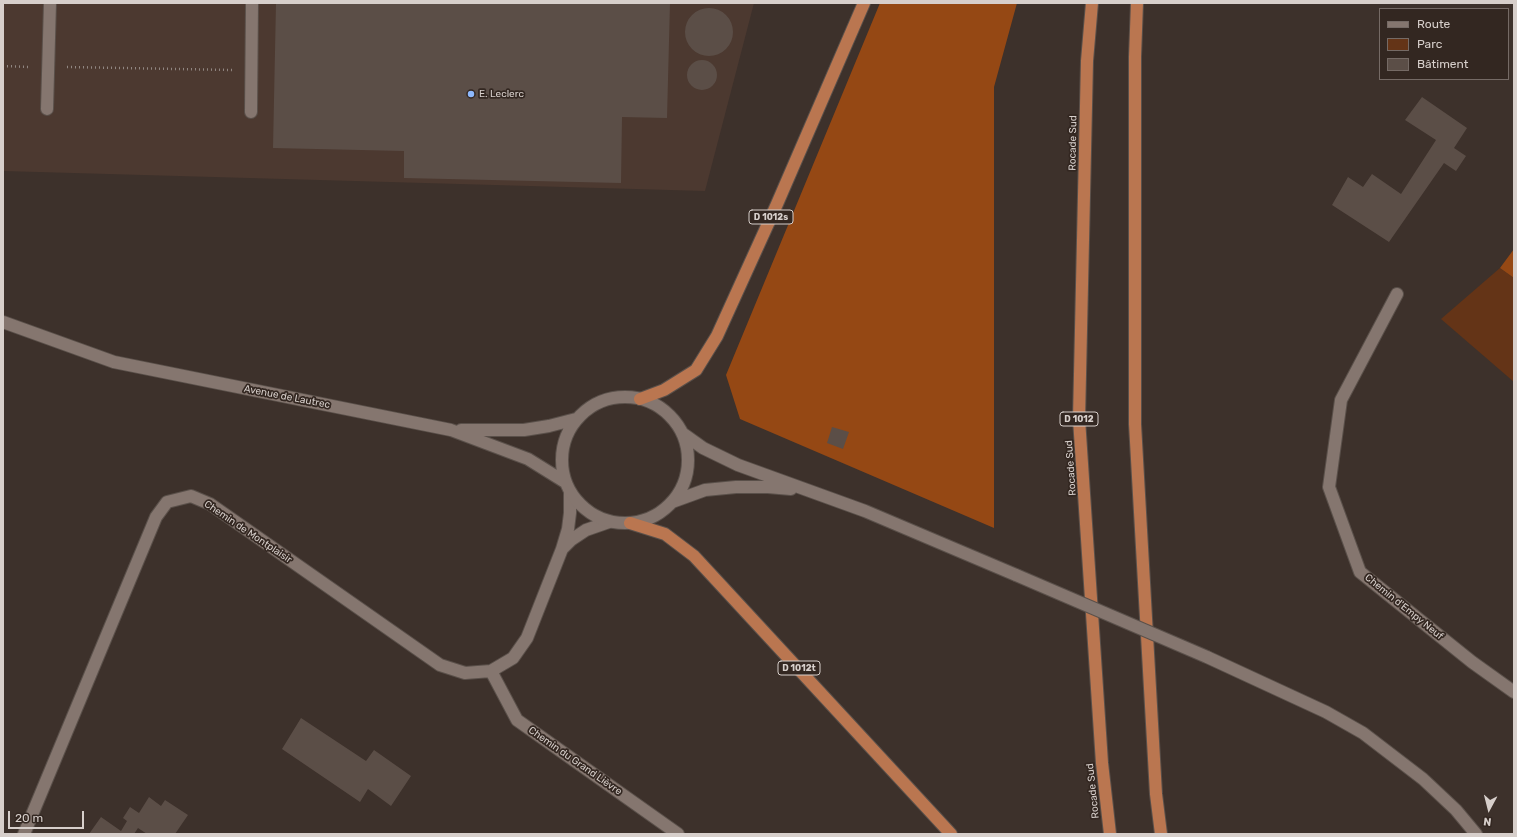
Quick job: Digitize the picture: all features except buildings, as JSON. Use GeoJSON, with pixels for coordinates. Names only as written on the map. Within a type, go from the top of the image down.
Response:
{"type":"FeatureCollection","features":[{"type":"Feature","properties":{"kind":"highway","name":"D 1012s"},"geometry":{"type":"LineString","coordinates":[[640,399],[664,390],[696,370],[717,336],[777,204],[864,3]]}},
{"type":"Feature","properties":{"kind":"highway","name":"Rocade Sud"},"geometry":{"type":"LineString","coordinates":[[1092,3],[1087,61],[1080,419],[1102,763],[1110,834]]}},
{"type":"Feature","properties":{"kind":"highway"},"geometry":{"type":"LineString","coordinates":[[1137,3],[1134,57],[1134,424],[1156,794],[1161,834]]}},
{"type":"Feature","properties":{"kind":"highway","name":"D 1012t"},"geometry":{"type":"LineString","coordinates":[[630,523],[664,534],[694,556],[951,834]]}},
{"type":"Feature","properties":{"kind":"highway"},"geometry":{"type":"LineString","coordinates":[[1156,794],[1165,834]]}},
{"type":"Feature","properties":{"kind":"main road"},"geometry":{"type":"LineString","coordinates":[[47,108],[50,3]]}},
{"type":"Feature","properties":{"kind":"main road"},"geometry":{"type":"LineString","coordinates":[[251,112],[252,3]]}},
{"type":"Feature","properties":{"kind":"main road","name":"Chemin d'Empy Neuf"},"geometry":{"type":"LineString","coordinates":[[1397,294],[1341,400],[1329,487],[1360,572],[1472,662],[1514,692]]}},
{"type":"Feature","properties":{"kind":"main road","name":"Avenue de Lautrec"},"geometry":{"type":"LineString","coordinates":[[3,322],[114,362],[451,430],[528,459],[567,487]]}},
{"type":"Feature","properties":{"kind":"main road"},"geometry":{"type":"LineString","coordinates":[[623,397],[640,399],[657,406],[672,417],[682,432],[688,450],[688,469],[682,487],[672,502],[660,513],[646,520],[630,523],[610,522],[594,515],[580,505],[567,487],[561,466],[562,449],[567,433],[576,419],[590,407],[606,400],[623,397]]}},
{"type":"Feature","properties":{"kind":"main road"},"geometry":{"type":"LineString","coordinates":[[451,430],[524,430],[549,426],[576,419]]}},
{"type":"Feature","properties":{"kind":"main road"},"geometry":{"type":"LineString","coordinates":[[682,432],[703,448],[738,465],[864,511],[1207,657],[1326,712],[1363,733],[1423,780],[1456,810],[1476,834]]}},
{"type":"Feature","properties":{"kind":"main road","name":"Chemin de Montplaisir"},"geometry":{"type":"LineString","coordinates":[[24,834],[156,517],[167,502],[191,496],[210,504],[440,665],[465,673],[491,671],[513,658],[528,638],[562,549],[568,529],[570,512],[567,487]]}},
{"type":"Feature","properties":{"kind":"main road"},"geometry":{"type":"LineString","coordinates":[[672,502],[705,490],[736,487],[768,487],[808,490]]}},
{"type":"Feature","properties":{"kind":"main road","name":"Chemin de Montplaisir"},"geometry":{"type":"LineString","coordinates":[[562,549],[571,540],[586,530],[610,522]]}},
{"type":"Feature","properties":{"kind":"main road","name":"Chemin du Grand Lièvre"},"geometry":{"type":"LineString","coordinates":[[491,671],[517,720],[678,834]]}},
{"type":"Feature","properties":{"kind":"path"},"geometry":{"type":"LineString","coordinates":[[3,66],[251,70]]}},
{"type":"Feature","properties":{"kind":"shaded area"},"geometry":{"type":"Polygon","coordinates":[[[3,3],[754,3],[705,191],[3,171],[3,3]]]}},
{"type":"Feature","properties":{"kind":"shaded area"},"geometry":{"type":"Polygon","coordinates":[[[880,3],[1017,3],[994,87],[994,528],[740,419],[726,375],[880,3]]]}},
{"type":"Feature","properties":{"kind":"shaded area"},"geometry":{"type":"Polygon","coordinates":[[[1514,249],[1514,278],[1500,268],[1514,249]]]}},
{"type":"Feature","properties":{"kind":"green space"},"geometry":{"type":"Polygon","coordinates":[[[1500,268],[1514,278],[1514,382],[1441,319],[1500,268]]]}},
{"type":"Feature","properties":{"kind":"place","name":"E. Leclerc"},"geometry":{"type":"Point","coordinates":[471,94]}}]}
